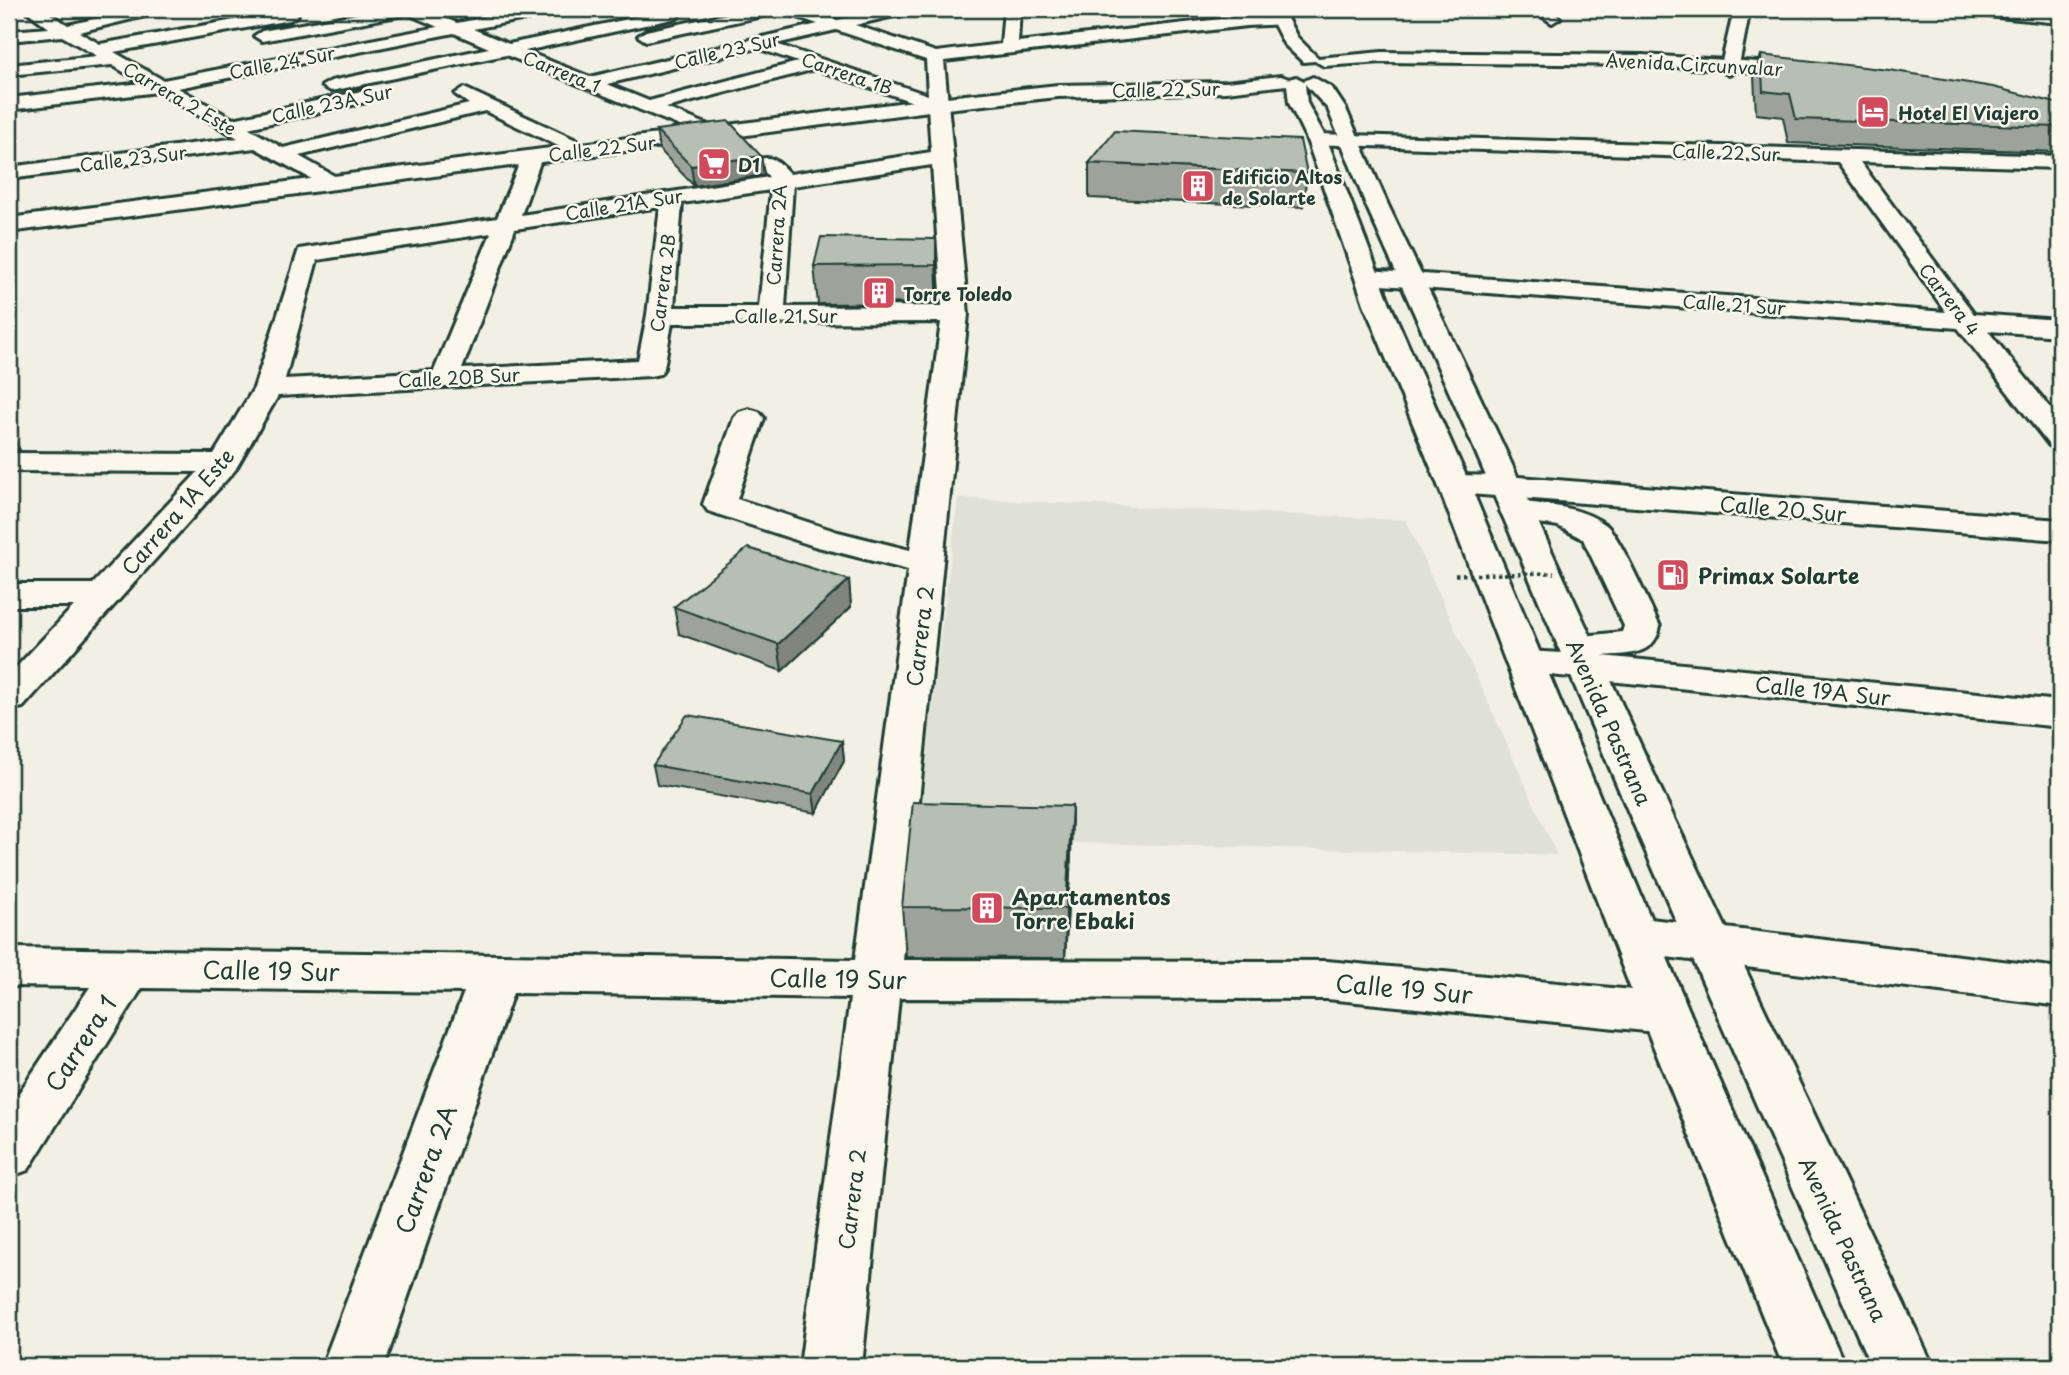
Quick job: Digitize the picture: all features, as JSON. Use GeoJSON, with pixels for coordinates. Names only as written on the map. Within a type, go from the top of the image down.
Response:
{"type":"FeatureCollection","features":[{"type":"Feature","properties":{"kind":"main road","name":"Carrera 2 Este"},"geometry":{"type":"LineString","coordinates":[[32,9],[65,32],[330,183]]}},
{"type":"Feature","properties":{"kind":"main road"},"geometry":{"type":"LineString","coordinates":[[9,36],[65,32],[155,9]]}},
{"type":"Feature","properties":{"kind":"main road"},"geometry":{"type":"LineString","coordinates":[[243,39],[409,9]]}},
{"type":"Feature","properties":{"kind":"main road","name":"Carrera 1"},"geometry":{"type":"LineString","coordinates":[[409,9],[713,134]]}},
{"type":"Feature","properties":{"kind":"main road","name":"Calle 24 Sur"},"geometry":{"type":"LineString","coordinates":[[9,104],[160,86],[553,9]]}},
{"type":"Feature","properties":{"kind":"main road"},"geometry":{"type":"LineString","coordinates":[[653,9],[700,24]]}},
{"type":"Feature","properties":{"kind":"main road"},"geometry":{"type":"LineString","coordinates":[[638,38],[772,9]]}},
{"type":"Feature","properties":{"kind":"main road"},"geometry":{"type":"LineString","coordinates":[[788,9],[935,57],[1009,48],[1126,27],[1245,15],[1276,15]]}},
{"type":"Feature","properties":{"kind":"main road","name":"Calle 23 Sur"},"geometry":{"type":"LineString","coordinates":[[590,82],[905,9]]}},
{"type":"Feature","properties":{"kind":"main road"},"geometry":{"type":"LineString","coordinates":[[1009,48],[1012,9]]}},
{"type":"Feature","properties":{"kind":"main road"},"geometry":{"type":"LineString","coordinates":[[1730,67],[1742,9]]}},
{"type":"Feature","properties":{"kind":"main road"},"geometry":{"type":"LineString","coordinates":[[1967,9],[2041,12],[2060,18]]}},
{"type":"Feature","properties":{"kind":"main road"},"geometry":{"type":"LineString","coordinates":[[97,50],[221,28],[282,12],[315,26]]}},
{"type":"Feature","properties":{"kind":"main road"},"geometry":{"type":"LineString","coordinates":[[320,80],[411,70],[671,15]]}},
{"type":"Feature","properties":{"kind":"main road","name":"Avenida Pastrana"},"geometry":{"type":"LineString","coordinates":[[1276,15],[1296,68],[1298,103],[1334,140],[1409,280],[1511,498],[1708,942],[1902,1366]]}},
{"type":"Feature","properties":{"kind":"main road"},"geometry":{"type":"LineString","coordinates":[[221,28],[354,98]]}},
{"type":"Feature","properties":{"kind":"main road"},"geometry":{"type":"LineString","coordinates":[[610,28],[692,58]]}},
{"type":"Feature","properties":{"kind":"main road","name":"Carrera 1B"},"geometry":{"type":"LineString","coordinates":[[757,43],[937,104]]}},
{"type":"Feature","properties":{"kind":"main road","name":"Carrera 2"},"geometry":{"type":"LineString","coordinates":[[831,1366],[928,565],[955,314],[953,255],[937,104],[935,57]]}},
{"type":"Feature","properties":{"kind":"main road"},"geometry":{"type":"LineString","coordinates":[[9,70],[114,60]]}},
{"type":"Feature","properties":{"kind":"main road"},"geometry":{"type":"LineString","coordinates":[[650,106],[816,63]]}},
{"type":"Feature","properties":{"kind":"main road","name":"Avenida Circunvalar"},"geometry":{"type":"LineString","coordinates":[[1296,68],[1730,67],[1828,75]]}},
{"type":"Feature","properties":{"kind":"main road","name":"Calle 22 Sur"},"geometry":{"type":"LineString","coordinates":[[9,225],[937,104],[1058,91],[1226,87],[1296,68]]}},
{"type":"Feature","properties":{"kind":"main road"},"geometry":{"type":"LineString","coordinates":[[411,70],[582,150]]}},
{"type":"Feature","properties":{"kind":"main road","name":"Calle 23A Sur"},"geometry":{"type":"LineString","coordinates":[[228,126],[354,98],[441,83]]}},
{"type":"Feature","properties":{"kind":"main road"},"geometry":{"type":"LineString","coordinates":[[279,155],[487,105]]}},
{"type":"Feature","properties":{"kind":"main road"},"geometry":{"type":"LineString","coordinates":[[171,111],[198,108]]}},
{"type":"Feature","properties":{"kind":"main road","name":"Carrera 2A"},"geometry":{"type":"LineString","coordinates":[[737,131],[783,180],[771,315]]}},
{"type":"Feature","properties":{"kind":"main road","name":"Avenida Pastrana"},"geometry":{"type":"LineString","coordinates":[[1334,140],[1368,277],[1665,1013],[1814,1366]]}},
{"type":"Feature","properties":{"kind":"main road","name":"Calle 22 Sur"},"geometry":{"type":"LineString","coordinates":[[1334,140],[2060,162]]}},
{"type":"Feature","properties":{"kind":"main road","name":"Calle 23 Sur"},"geometry":{"type":"LineString","coordinates":[[9,173],[257,142]]}},
{"type":"Feature","properties":{"kind":"main road"},"geometry":{"type":"LineString","coordinates":[[445,378],[532,157]]}},
{"type":"Feature","properties":{"kind":"main road","name":"Calle 21A Sur"},"geometry":{"type":"LineString","coordinates":[[307,254],[942,157]]}},
{"type":"Feature","properties":{"kind":"main road","name":"Carrera 4"},"geometry":{"type":"LineString","coordinates":[[1844,157],[1966,321],[2060,439]]}},
{"type":"Feature","properties":{"kind":"main road","name":"Carrera 2B"},"geometry":{"type":"LineString","coordinates":[[650,368],[660,315],[672,197]]}},
{"type":"Feature","properties":{"kind":"main road","name":"Carrera 1A Este"},"geometry":{"type":"LineString","coordinates":[[9,698],[224,463],[268,388],[307,254]]}},
{"type":"Feature","properties":{"kind":"main road","name":"Calle 21 Sur"},"geometry":{"type":"LineString","coordinates":[[1368,277],[2060,328]]}},
{"type":"Feature","properties":{"kind":"main road","name":"Calle 21 Sur"},"geometry":{"type":"LineString","coordinates":[[660,315],[955,314]]}},
{"type":"Feature","properties":{"kind":"main road","name":"Calle 20B Sur"},"geometry":{"type":"LineString","coordinates":[[268,388],[650,368]]}},
{"type":"Feature","properties":{"kind":"main road"},"geometry":{"type":"LineString","coordinates":[[749,418],[719,504],[826,539],[928,565]]}},
{"type":"Feature","properties":{"kind":"main road"},"geometry":{"type":"LineString","coordinates":[[9,462],[224,463]]}},
{"type":"Feature","properties":{"kind":"main road"},"geometry":{"type":"LineString","coordinates":[[1454,485],[1511,498],[1584,523],[1597,534],[1643,626],[1640,637],[1630,643],[1581,656],[1525,663]]}},
{"type":"Feature","properties":{"kind":"main road","name":"Calle 20 Sur"},"geometry":{"type":"LineString","coordinates":[[1511,498],[2060,530]]}},
{"type":"Feature","properties":{"kind":"main road"},"geometry":{"type":"LineString","coordinates":[[9,594],[103,595]]}},
{"type":"Feature","properties":{"kind":"main road","name":"Calle 19A Sur"},"geometry":{"type":"LineString","coordinates":[[1581,656],[2060,714]]}},
{"type":"Feature","properties":{"kind":"main road"},"geometry":{"type":"LineString","coordinates":[[1634,934],[2060,987]]}},
{"type":"Feature","properties":{"kind":"main road","name":"Calle 19 Sur"},"geometry":{"type":"LineString","coordinates":[[9,967],[878,979],[1327,981],[1665,1013]]}},
{"type":"Feature","properties":{"kind":"main road","name":"Carrera 1"},"geometry":{"type":"LineString","coordinates":[[9,1153],[128,968]]}},
{"type":"Feature","properties":{"kind":"main road","name":"Carrera 2A"},"geometry":{"type":"LineString","coordinates":[[353,1366],[496,972]]}},
{"type":"Feature","properties":{"kind":"path"},"geometry":{"type":"LineString","coordinates":[[1455,575],[1554,573]]}},
{"type":"Feature","properties":{"kind":"shaded area"},"geometry":{"type":"Polygon","coordinates":[[[958,498],[1406,520],[1557,855],[915,839],[958,498]]]}},
{"type":"Feature","properties":{"kind":"building"},"geometry":{"type":"Polygon","coordinates":[[[1761,55],[1889,70],[1993,87],[2060,104],[2060,127],[1796,119],[1790,94],[1763,91],[1761,55]]]}},
{"type":"Feature","properties":{"kind":"building"},"geometry":{"type":"Polygon","coordinates":[[[729,121],[761,156],[691,166],[656,130],[729,121]]]}},
{"type":"Feature","properties":{"kind":"building"},"geometry":{"type":"Polygon","coordinates":[[[1115,131],[1300,140],[1307,173],[1089,163],[1115,131]]]}},
{"type":"Feature","properties":{"kind":"building"},"geometry":{"type":"Polygon","coordinates":[[[821,237],[936,239],[936,265],[814,266],[821,237]]]}},
{"type":"Feature","properties":{"kind":"building"},"geometry":{"type":"Polygon","coordinates":[[[748,548],[849,580],[778,644],[674,607],[748,548]]]}},
{"type":"Feature","properties":{"kind":"building"},"geometry":{"type":"Polygon","coordinates":[[[687,715],[842,741],[813,794],[653,765],[687,715]]]}},
{"type":"Feature","properties":{"kind":"building"},"geometry":{"type":"Polygon","coordinates":[[[913,802],[1072,806],[1066,908],[902,907],[913,802]]]}},
{"type":"Feature","properties":{"kind":"place","name":"Hotel El Viajero"},"geometry":{"type":"Point","coordinates":[1873,112]}},
{"type":"Feature","properties":{"kind":"place","name":"D1"},"geometry":{"type":"Point","coordinates":[714,164]}},
{"type":"Feature","properties":{"kind":"place","name":"Edificio Altos de Solarte"},"geometry":{"type":"Point","coordinates":[1198,186]}},
{"type":"Feature","properties":{"kind":"place","name":"Torre Toledo"},"geometry":{"type":"Point","coordinates":[879,293]}},
{"type":"Feature","properties":{"kind":"place","name":"Primax Solarte"},"geometry":{"type":"Point","coordinates":[1673,575]}},
{"type":"Feature","properties":{"kind":"place","name":"Apartamentos Torre Ebaki"},"geometry":{"type":"Point","coordinates":[987,908]}}]}
